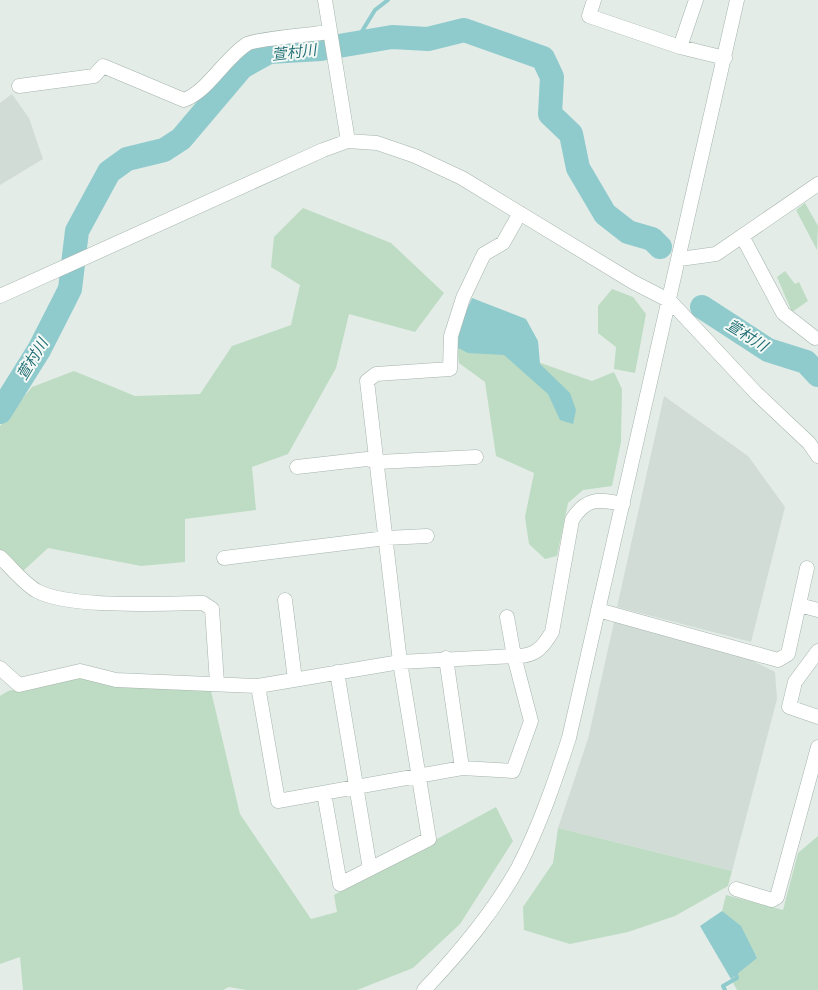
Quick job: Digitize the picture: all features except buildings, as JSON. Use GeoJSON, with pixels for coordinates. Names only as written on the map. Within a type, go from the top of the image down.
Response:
{"type":"FeatureCollection","features":[{"type":"Feature","properties":{"kind":"street"},"geometry":{"type":"LineString","coordinates":[[325,0],[348,141]]}},
{"type":"Feature","properties":{"kind":"street"},"geometry":{"type":"LineString","coordinates":[[594,0],[589,16],[680,48],[725,58]]}},
{"type":"Feature","properties":{"kind":"street"},"geometry":{"type":"LineString","coordinates":[[680,48],[696,0]]}},
{"type":"Feature","properties":{"kind":"street"},"geometry":{"type":"LineString","coordinates":[[424,990],[486,919],[518,866],[548,802],[569,738],[680,259],[737,0]]}},
{"type":"Feature","properties":{"kind":"street"},"geometry":{"type":"LineString","coordinates":[[19,86],[94,76],[103,66],[184,100],[195,96],[225,61],[248,43],[330,32]]}},
{"type":"Feature","properties":{"kind":"street"},"geometry":{"type":"LineString","coordinates":[[0,296],[323,150],[348,141],[377,143],[416,156],[462,178],[633,282],[670,301],[757,394],[808,443],[818,456]]}},
{"type":"Feature","properties":{"kind":"street"},"geometry":{"type":"LineString","coordinates":[[680,259],[716,254],[818,184]]}},
{"type":"Feature","properties":{"kind":"street"},"geometry":{"type":"LineString","coordinates":[[324,793],[340,884],[429,839],[400,662],[378,462],[366,382],[376,374],[450,369],[451,336],[463,298],[484,254],[502,243],[520,213]]}},
{"type":"Feature","properties":{"kind":"street"},"geometry":{"type":"LineString","coordinates":[[742,236],[783,313],[815,338]]}},
{"type":"Feature","properties":{"kind":"street"},"geometry":{"type":"LineString","coordinates":[[296,467],[366,459],[378,462],[476,457]]}},
{"type":"Feature","properties":{"kind":"street"},"geometry":{"type":"LineString","coordinates":[[0,668],[19,685],[80,671],[116,680],[258,686],[400,662],[446,658],[528,657],[543,648],[552,632],[572,520],[579,508],[593,500],[623,504]]}},
{"type":"Feature","properties":{"kind":"street"},"geometry":{"type":"LineString","coordinates":[[224,558],[386,538],[428,536]]}},
{"type":"Feature","properties":{"kind":"street"},"geometry":{"type":"LineString","coordinates":[[0,557],[37,591],[63,598],[128,604],[203,603],[212,609],[217,683]]}},
{"type":"Feature","properties":{"kind":"street"},"geometry":{"type":"LineString","coordinates":[[598,610],[778,660],[788,654],[807,568]]}},
{"type":"Feature","properties":{"kind":"street"},"geometry":{"type":"LineString","coordinates":[[285,600],[295,680]]}},
{"type":"Feature","properties":{"kind":"street"},"geometry":{"type":"LineString","coordinates":[[799,605],[818,610]]}},
{"type":"Feature","properties":{"kind":"street"},"geometry":{"type":"LineString","coordinates":[[258,686],[278,801],[462,768],[513,771],[531,721],[514,656],[507,617]]}},
{"type":"Feature","properties":{"kind":"street"},"geometry":{"type":"LineString","coordinates":[[818,651],[795,682],[789,707],[818,717]]}},
{"type":"Feature","properties":{"kind":"street"},"geometry":{"type":"LineString","coordinates":[[446,658],[462,768]]}},
{"type":"Feature","properties":{"kind":"street"},"geometry":{"type":"LineString","coordinates":[[337,672],[370,869]]}},
{"type":"Feature","properties":{"kind":"street"},"geometry":{"type":"LineString","coordinates":[[736,889],[772,900],[777,897],[818,747]]}},
{"type":"Feature","properties":{"kind":"shaded area"},"geometry":{"type":"Polygon","coordinates":[[[12,94],[29,118],[43,159],[0,185],[0,103],[12,94]]]}},
{"type":"Feature","properties":{"kind":"shaded area"},"geometry":{"type":"Polygon","coordinates":[[[664,396],[748,456],[785,507],[751,642],[617,607],[664,396]]]}},
{"type":"Feature","properties":{"kind":"shaded area"},"geometry":{"type":"Polygon","coordinates":[[[614,622],[747,658],[775,672],[777,699],[732,871],[558,828],[588,739],[614,622]]]}},
{"type":"Feature","properties":{"kind":"green space"},"geometry":{"type":"Polygon","coordinates":[[[805,203],[818,226],[817,250],[796,210],[805,203]]]}},
{"type":"Feature","properties":{"kind":"green space"},"geometry":{"type":"Polygon","coordinates":[[[303,208],[391,243],[444,293],[415,332],[349,314],[336,368],[288,454],[252,467],[256,510],[185,519],[185,562],[141,566],[48,548],[22,572],[0,552],[0,426],[32,387],[74,371],[135,396],[200,394],[232,346],[291,325],[300,285],[271,267],[274,237],[303,208]]]}},
{"type":"Feature","properties":{"kind":"green space"},"geometry":{"type":"Polygon","coordinates":[[[785,271],[795,284],[799,282],[808,301],[792,312],[777,277],[785,271]]]}},
{"type":"Feature","properties":{"kind":"green space"},"geometry":{"type":"Polygon","coordinates":[[[612,289],[633,297],[646,314],[635,373],[614,369],[616,347],[598,333],[598,306],[612,289]]]}},
{"type":"Feature","properties":{"kind":"green space"},"geometry":{"type":"Polygon","coordinates":[[[455,333],[592,381],[614,372],[622,389],[621,442],[612,486],[583,490],[568,503],[557,556],[545,559],[529,544],[525,517],[534,473],[496,456],[485,382],[459,363],[455,333]]]}},
{"type":"Feature","properties":{"kind":"green space"},"geometry":{"type":"Polygon","coordinates":[[[79,676],[109,686],[211,691],[240,814],[311,919],[337,912],[334,895],[496,807],[513,841],[460,924],[413,968],[357,990],[246,990],[229,987],[223,990],[23,990],[20,957],[0,964],[0,696],[8,691],[79,676]]]}},
{"type":"Feature","properties":{"kind":"green space"},"geometry":{"type":"Polygon","coordinates":[[[558,828],[732,871],[728,886],[675,916],[628,932],[570,944],[524,930],[523,907],[553,863],[558,828]]]}},
{"type":"Feature","properties":{"kind":"green space"},"geometry":{"type":"Polygon","coordinates":[[[818,836],[818,990],[737,990],[731,979],[757,957],[722,911],[726,895],[783,910],[798,853],[818,836]]]}},
{"type":"Feature","properties":{"kind":"water"},"geometry":{"type":"Polygon","coordinates":[[[472,298],[526,319],[538,341],[540,364],[570,393],[576,410],[573,424],[560,420],[548,394],[504,355],[468,353],[458,348],[459,327],[472,298]]]}},
{"type":"Feature","properties":{"kind":"water"},"geometry":{"type":"Polygon","coordinates":[[[722,911],[741,926],[757,958],[731,979],[700,926],[722,911]]]}},
{"type":"Feature","properties":{"kind":"waterway"},"geometry":{"type":"LineString","coordinates":[[356,41],[375,10],[388,0]]}},
{"type":"Feature","properties":{"kind":"waterway","name":"萱村川"},"geometry":{"type":"LineString","coordinates":[[0,412],[39,350],[70,289],[77,231],[109,172],[127,159],[164,150],[181,139],[242,67],[269,52],[321,49],[392,37],[428,39],[464,30],[543,58],[552,77],[550,114],[571,134],[578,168],[605,214],[628,232],[652,239],[660,247]]}},
{"type":"Feature","properties":{"kind":"waterway","name":"萱村川"},"geometry":{"type":"LineString","coordinates":[[702,307],[768,350],[806,362],[818,375]]}},
{"type":"Feature","properties":{"kind":"waterway"},"geometry":{"type":"LineString","coordinates":[[725,990],[723,986],[737,978],[735,970]]}}]}
